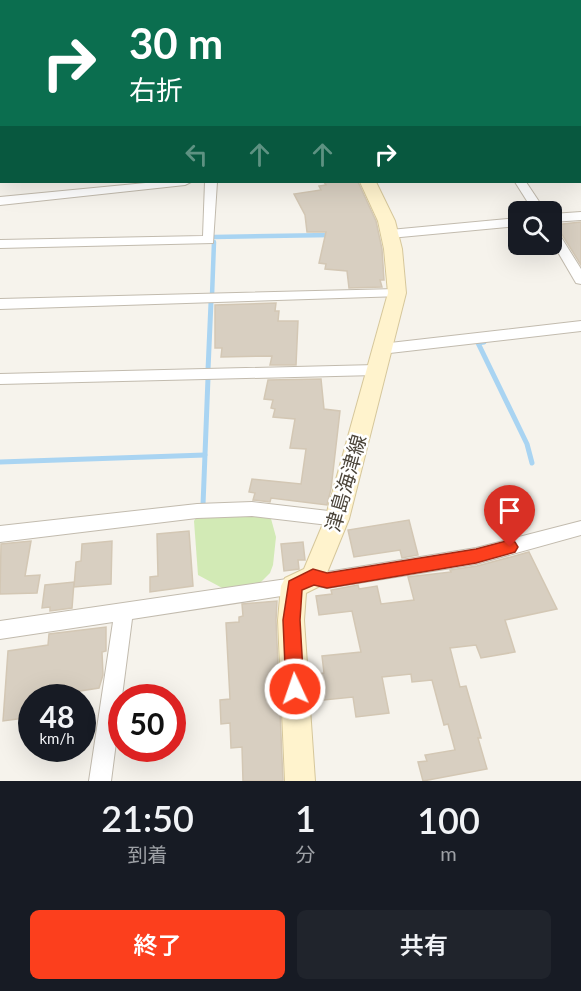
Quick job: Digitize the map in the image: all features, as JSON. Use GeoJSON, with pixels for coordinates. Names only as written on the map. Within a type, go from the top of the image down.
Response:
{"type":"FeatureCollection","features":[{"type":"Feature","properties":{"kind":"main road","name":"津島海津線"},"geometry":{"type":"LineString","coordinates":[[300,781],[291,620],[304,581],[337,519],[397,293],[396,262],[390,234],[383,207],[369,183]]}},
{"type":"Feature","properties":{"kind":"street"},"geometry":{"type":"LineString","coordinates":[[0,201],[175,183]]}},
{"type":"Feature","properties":{"kind":"street"},"geometry":{"type":"LineString","coordinates":[[0,244],[209,240],[211,183]]}},
{"type":"Feature","properties":{"kind":"street"},"geometry":{"type":"LineString","coordinates":[[522,183],[533,201]]}},
{"type":"Feature","properties":{"kind":"street"},"geometry":{"type":"LineString","coordinates":[[562,218],[581,216]]}},
{"type":"Feature","properties":{"kind":"street"},"geometry":{"type":"LineString","coordinates":[[390,234],[508,223]]}},
{"type":"Feature","properties":{"kind":"street"},"geometry":{"type":"LineString","coordinates":[[562,249],[581,280]]}},
{"type":"Feature","properties":{"kind":"street"},"geometry":{"type":"LineString","coordinates":[[0,304],[397,293]]}},
{"type":"Feature","properties":{"kind":"street"},"geometry":{"type":"LineString","coordinates":[[0,379],[379,360],[581,326]]}},
{"type":"Feature","properties":{"kind":"street"},"geometry":{"type":"LineString","coordinates":[[0,534],[197,511],[252,510],[337,519]]}},
{"type":"Feature","properties":{"kind":"street"},"geometry":{"type":"LineString","coordinates":[[0,630],[476,556],[581,528]]}},
{"type":"Feature","properties":{"kind":"street"},"geometry":{"type":"LineString","coordinates":[[100,781],[124,612]]}},
{"type":"Feature","properties":{"kind":"green space"},"geometry":{"type":"Polygon","coordinates":[[[198,514],[270,515],[276,537],[270,573],[258,585],[226,590],[198,575],[194,521],[198,514]]]}},
{"type":"Feature","properties":{"kind":"building"},"geometry":{"type":"Polygon","coordinates":[[[325,183],[358,183],[376,221],[382,249],[384,280],[380,280],[382,287],[349,288],[347,271],[325,269],[326,264],[319,263],[326,232],[307,232],[305,215],[294,194],[321,190],[319,186],[326,185],[325,183]]]}},
{"type":"Feature","properties":{"kind":"building"},"geometry":{"type":"Polygon","coordinates":[[[581,222],[581,265],[562,234],[562,224],[581,222]]]}},
{"type":"Feature","properties":{"kind":"building"},"geometry":{"type":"Polygon","coordinates":[[[276,303],[275,311],[279,311],[278,321],[298,321],[296,365],[270,365],[272,356],[221,357],[222,348],[215,348],[215,305],[276,303]]]}},
{"type":"Feature","properties":{"kind":"building"},"geometry":{"type":"Polygon","coordinates":[[[321,379],[324,409],[340,411],[327,505],[271,498],[270,502],[253,500],[255,493],[249,492],[252,479],[301,484],[306,449],[290,448],[295,419],[273,417],[275,409],[271,408],[273,400],[264,399],[268,380],[321,379]]]}},
{"type":"Feature","properties":{"kind":"building"},"geometry":{"type":"Polygon","coordinates":[[[409,520],[418,555],[402,558],[400,550],[354,557],[348,530],[409,520]]]}},
{"type":"Feature","properties":{"kind":"building"},"geometry":{"type":"Polygon","coordinates":[[[189,531],[193,586],[150,592],[150,577],[158,576],[157,534],[189,531]]]}},
{"type":"Feature","properties":{"kind":"building"},"geometry":{"type":"Polygon","coordinates":[[[31,541],[25,576],[40,575],[37,593],[0,594],[1,544],[31,541]]]}},
{"type":"Feature","properties":{"kind":"building"},"geometry":{"type":"Polygon","coordinates":[[[112,541],[111,584],[74,587],[76,562],[81,561],[82,544],[112,541]]]}},
{"type":"Feature","properties":{"kind":"building"},"geometry":{"type":"Polygon","coordinates":[[[303,542],[305,560],[298,560],[299,569],[284,571],[281,544],[303,542]]]}},
{"type":"Feature","properties":{"kind":"building"},"geometry":{"type":"Polygon","coordinates":[[[529,552],[557,609],[505,620],[515,652],[481,658],[476,645],[450,648],[460,687],[466,686],[487,769],[423,781],[418,762],[427,761],[425,755],[455,750],[448,724],[444,725],[432,680],[412,682],[411,674],[382,677],[389,713],[356,717],[353,697],[314,701],[311,675],[324,673],[322,656],[361,652],[352,611],[319,615],[316,596],[332,594],[331,590],[358,585],[359,589],[377,586],[381,604],[414,600],[408,577],[451,572],[450,570],[477,566],[529,552]]]}},
{"type":"Feature","properties":{"kind":"building"},"geometry":{"type":"Polygon","coordinates":[[[74,582],[72,608],[50,611],[50,607],[42,608],[45,585],[74,582]]]}},
{"type":"Feature","properties":{"kind":"building"},"geometry":{"type":"Polygon","coordinates":[[[277,601],[283,781],[243,781],[242,747],[231,748],[230,723],[221,724],[220,700],[230,699],[226,623],[239,622],[239,617],[243,616],[242,604],[277,601]]]}},
{"type":"Feature","properties":{"kind":"building"},"geometry":{"type":"Polygon","coordinates":[[[106,627],[106,651],[102,652],[103,675],[99,688],[96,688],[96,684],[18,684],[18,719],[3,721],[8,651],[48,645],[49,634],[106,627]]]}},
{"type":"Feature","properties":{"kind":"waterway"},"geometry":{"type":"LineString","coordinates":[[214,237],[331,235]]}},
{"type":"Feature","properties":{"kind":"waterway"},"geometry":{"type":"LineString","coordinates":[[212,296],[214,242]]}},
{"type":"Feature","properties":{"kind":"waterway"},"geometry":{"type":"LineString","coordinates":[[208,370],[211,302]]}},
{"type":"Feature","properties":{"kind":"waterway"},"geometry":{"type":"LineString","coordinates":[[484,342],[478,343],[527,444],[532,463]]}},
{"type":"Feature","properties":{"kind":"waterway"},"geometry":{"type":"LineString","coordinates":[[205,455],[208,378]]}},
{"type":"Feature","properties":{"kind":"waterway"},"geometry":{"type":"LineString","coordinates":[[0,462],[205,455]]}},
{"type":"Feature","properties":{"kind":"waterway"},"geometry":{"type":"LineString","coordinates":[[203,505],[205,455]]}},
{"type":"Feature","properties":{"kind":"route"},"geometry":{"type":"LineString","coordinates":[[295,689],[291,620],[294,586],[313,577],[327,580],[476,556],[510,547]]}}]}
